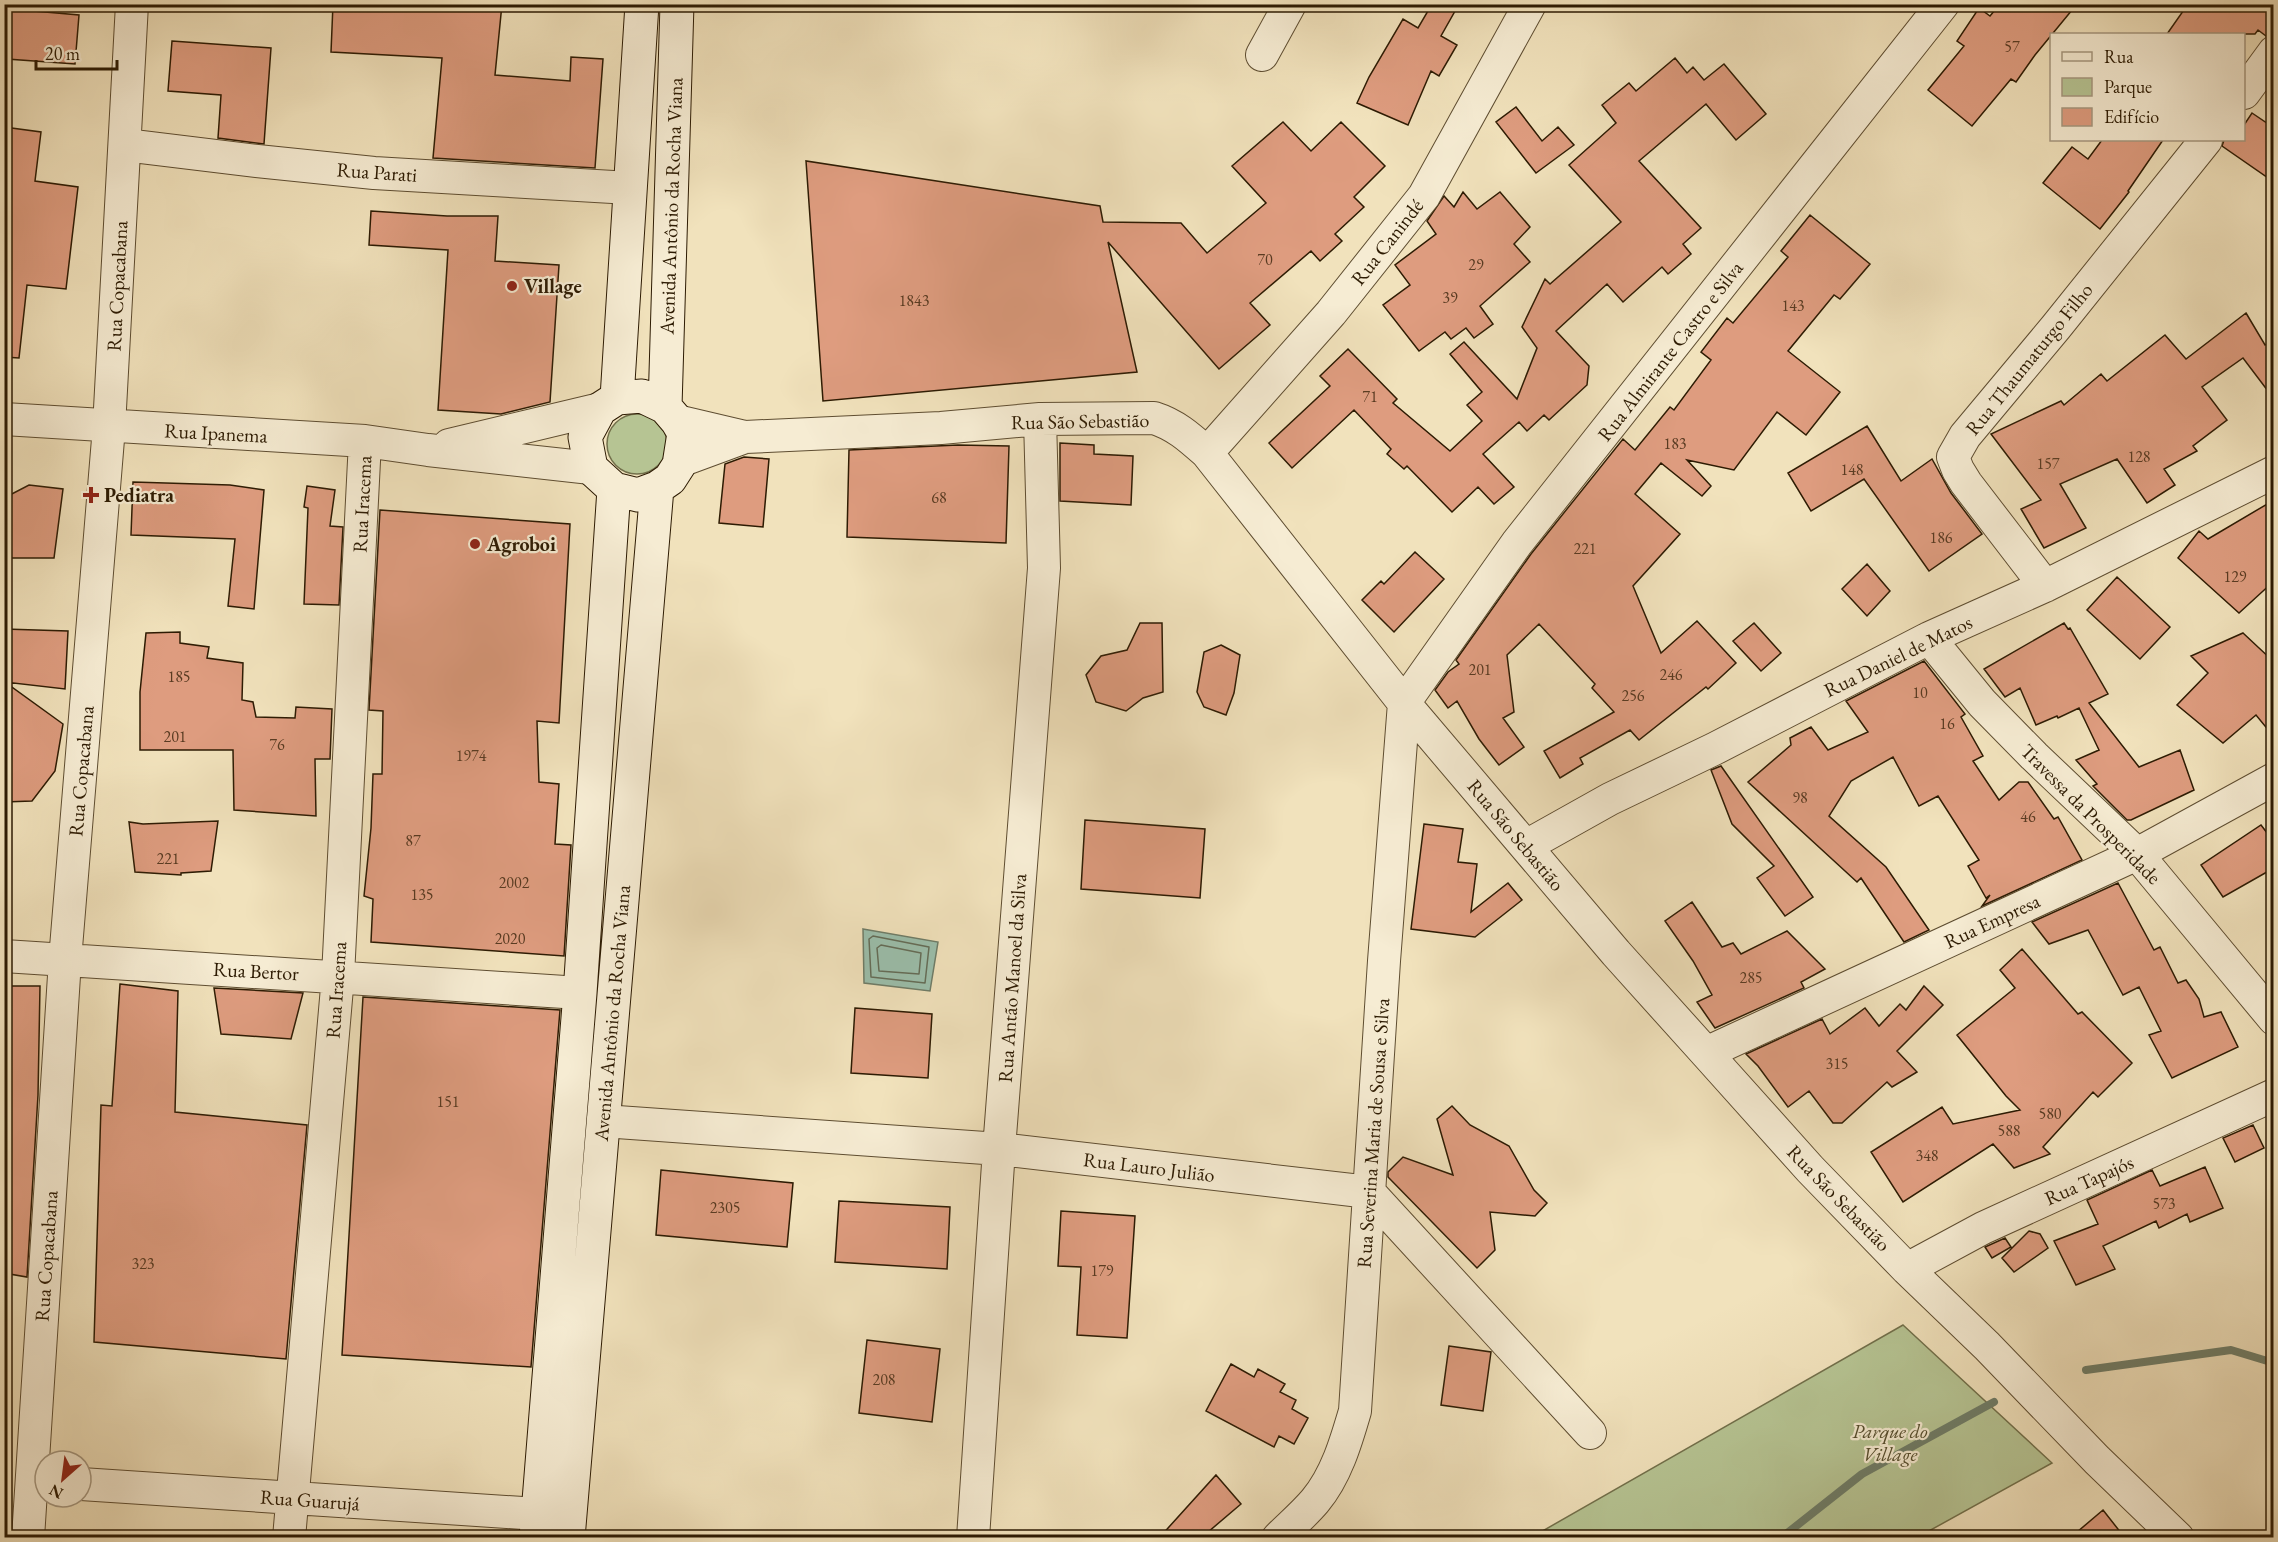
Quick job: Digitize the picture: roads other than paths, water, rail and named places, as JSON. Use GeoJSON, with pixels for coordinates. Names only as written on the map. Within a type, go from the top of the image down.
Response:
{"type":"FeatureCollection","features":[{"type":"Feature","properties":{"kind":"main road","name":"Avenida Antônio da Rocha Viana"},"geometry":{"type":"LineString","coordinates":[[609,403],[630,188],[642,4]]}},
{"type":"Feature","properties":{"kind":"main road","name":"Avenida Antônio da Rocha Viana"},"geometry":{"type":"LineString","coordinates":[[671,414],[677,4]]}},
{"type":"Feature","properties":{"kind":"main road"},"geometry":{"type":"LineString","coordinates":[[642,396],[671,414],[684,434],[680,460],[670,478],[657,488],[638,495],[602,479],[585,437],[609,403],[642,396]]}},
{"type":"Feature","properties":{"kind":"main road","name":"Avenida Antônio da Rocha Viana"},"geometry":{"type":"LineString","coordinates":[[537,1526],[580,993],[602,479]]}},
{"type":"Feature","properties":{"kind":"main road","name":"Avenida Antônio da Rocha Viana"},"geometry":{"type":"LineString","coordinates":[[568,1538],[657,488]]}},
{"type":"Feature","properties":{"kind":"street","name":"Rua Copacabana"},"geometry":{"type":"LineString","coordinates":[[28,1538],[27,1481],[65,960],[109,427],[132,4]]}},
{"type":"Feature","properties":{"kind":"street"},"geometry":{"type":"LineString","coordinates":[[1262,55],[1290,4]]}},
{"type":"Feature","properties":{"kind":"street","name":"Rua Canindé"},"geometry":{"type":"LineString","coordinates":[[1207,453],[1331,313],[1424,196],[1530,4]]}},
{"type":"Feature","properties":{"kind":"street","name":"Rua Almirante Castro e Silva"},"geometry":{"type":"LineString","coordinates":[[1404,703],[1517,543],[1943,4]]}},
{"type":"Feature","properties":{"kind":"street"},"geometry":{"type":"LineString","coordinates":[[2245,92],[2274,52]]}},
{"type":"Feature","properties":{"kind":"street","name":"Rua Thaumaturgo Filho"},"geometry":{"type":"LineString","coordinates":[[2045,586],[1966,483],[1953,457],[1965,436],[2205,141]]}},
{"type":"Feature","properties":{"kind":"street","name":"Rua Parati"},"geometry":{"type":"LineString","coordinates":[[125,145],[374,173],[630,188]]}},
{"type":"Feature","properties":{"kind":"street","name":"Rua Ipanema"},"geometry":{"type":"LineString","coordinates":[[428,450],[609,403]]}},
{"type":"Feature","properties":{"kind":"street","name":"Rua São Sebastião"},"geometry":{"type":"LineString","coordinates":[[671,414],[745,437]]}},
{"type":"Feature","properties":{"kind":"street","name":"Rua São Sebastião"},"geometry":{"type":"LineString","coordinates":[[680,460],[745,437],[941,428],[1040,419],[1154,418],[1170,423],[1207,453],[1404,703],[1616,953],[1810,1169],[2097,1460],[2178,1538]]}},
{"type":"Feature","properties":{"kind":"street","name":"Rua Ipanema"},"geometry":{"type":"LineString","coordinates":[[4,419],[365,441],[602,479]]}},
{"type":"Feature","properties":{"kind":"street","name":"Rua Antão Manoel da Silva"},"geometry":{"type":"LineString","coordinates":[[973,1538],[999,1149],[1044,568],[1040,419]]}},
{"type":"Feature","properties":{"kind":"street","name":"Rua Iracema"},"geometry":{"type":"LineString","coordinates":[[289,1538],[338,976],[365,441]]}},
{"type":"Feature","properties":{"kind":"street","name":"Rua Daniel de Matos"},"geometry":{"type":"LineString","coordinates":[[1526,846],[1610,799],[1714,749],[1929,638],[2045,586],[2274,472]]}},
{"type":"Feature","properties":{"kind":"street","name":"Travessa da Prosperidade"},"geometry":{"type":"LineString","coordinates":[[1929,638],[1982,703],[2137,854],[2274,1019]]}},
{"type":"Feature","properties":{"kind":"street","name":"Rua Severina Maria de Sousa e Silva"},"geometry":{"type":"LineString","coordinates":[[1278,1538],[1315,1501],[1328,1481],[1339,1460],[1355,1411],[1384,961],[1404,703]]}},
{"type":"Feature","properties":{"kind":"street","name":"Rua Empresa"},"geometry":{"type":"LineString","coordinates":[[1706,1053],[2137,854],[2274,779]]}},
{"type":"Feature","properties":{"kind":"street","name":"Rua Bertor"},"geometry":{"type":"LineString","coordinates":[[4,956],[580,993]]}},
{"type":"Feature","properties":{"kind":"street","name":"Rua Tapajós"},"geometry":{"type":"LineString","coordinates":[[1907,1269],[1983,1228],[2274,1095]]}},
{"type":"Feature","properties":{"kind":"street","name":"Rua Lauro Julião"},"geometry":{"type":"LineString","coordinates":[[603,1121],[999,1149],[1369,1192]]}},
{"type":"Feature","properties":{"kind":"street"},"geometry":{"type":"LineString","coordinates":[[1369,1192],[1590,1433]]}},
{"type":"Feature","properties":{"kind":"street","name":"Rua Guarujá"},"geometry":{"type":"LineString","coordinates":[[93,1485],[291,1499],[537,1526]]}},
{"type":"Feature","properties":{"kind":"water"},"geometry":{"type":"Polygon","coordinates":[[[863,929],[938,942],[930,991],[864,983],[863,929]]]}},
{"type":"Feature","properties":{"kind":"waterway"},"geometry":{"type":"LineString","coordinates":[[2086,1370],[2231,1350],[2274,1363]]}},
{"type":"Feature","properties":{"kind":"waterway"},"geometry":{"type":"LineString","coordinates":[[1781,1538],[1862,1474],[1994,1402]]}},
{"type":"Feature","properties":{"kind":"place","name":"Village"},"geometry":{"type":"Point","coordinates":[512,286]}},
{"type":"Feature","properties":{"kind":"place","name":"Pediatra"},"geometry":{"type":"Point","coordinates":[91,495]}},
{"type":"Feature","properties":{"kind":"place","name":"Agroboi"},"geometry":{"type":"Point","coordinates":[475,544]}},
{"type":"Feature","properties":{"kind":"park label","name":"Parque do Village"},"geometry":{"type":"Point","coordinates":[1890,1442]}}]}
